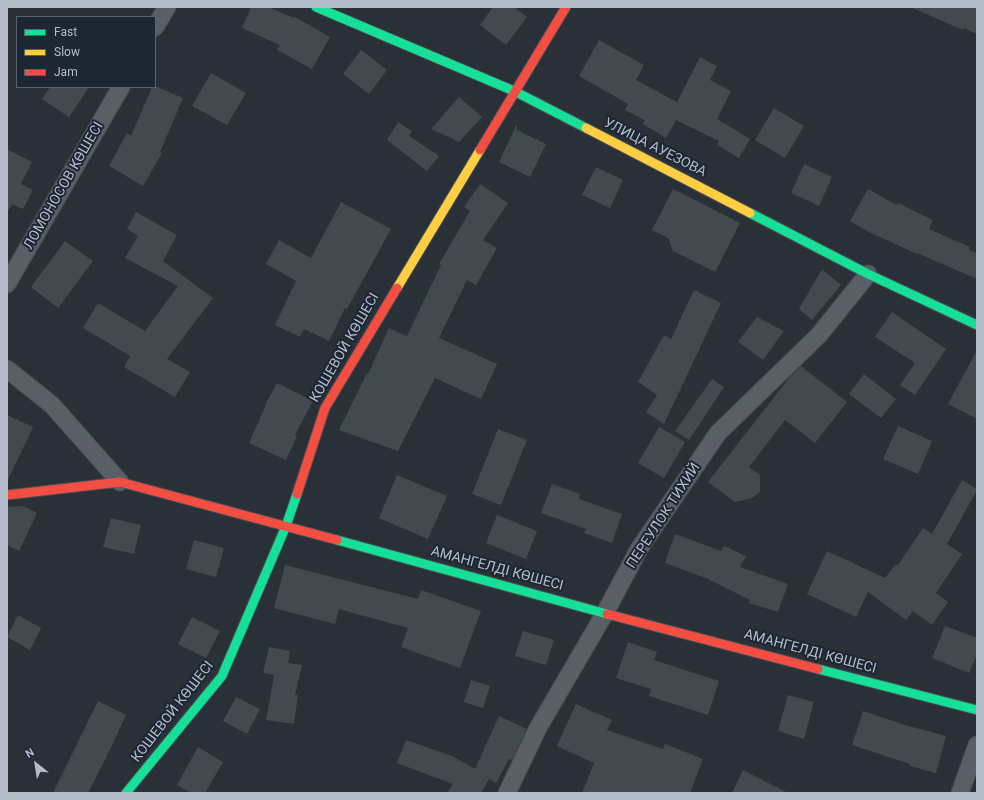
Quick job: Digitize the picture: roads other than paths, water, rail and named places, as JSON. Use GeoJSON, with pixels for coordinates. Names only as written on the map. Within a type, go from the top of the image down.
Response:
{"type":"FeatureCollection","features":[{"type":"Feature","properties":{"kind":"street"},"geometry":{"type":"LineString","coordinates":[[156,25],[167,7]]}},
{"type":"Feature","properties":{"kind":"street","name":"УЛИЦА АУЕЗОВА"},"geometry":{"type":"LineString","coordinates":[[316,7],[514,91],[868,274],[977,325]]}},
{"type":"Feature","properties":{"kind":"street","name":"КОШЕВОЙ КӨШЕСІ"},"geometry":{"type":"LineString","coordinates":[[126,793],[222,676],[286,526],[324,408],[566,7]]}},
{"type":"Feature","properties":{"kind":"street","name":"ЛОМОНОСОВ КӨШЕСІ"},"geometry":{"type":"LineString","coordinates":[[7,284],[120,88]]}},
{"type":"Feature","properties":{"kind":"street","name":"ПЕРЕУЛОК ТИХИЙ"},"geometry":{"type":"LineString","coordinates":[[507,793],[538,728],[605,613],[640,549],[718,433],[819,335],[868,274]]}},
{"type":"Feature","properties":{"kind":"street"},"geometry":{"type":"LineString","coordinates":[[7,369],[52,405],[120,482]]}},
{"type":"Feature","properties":{"kind":"street","name":"АМАНГЕЛДІ КӨШЕСІ"},"geometry":{"type":"LineString","coordinates":[[7,495],[120,482],[605,613],[977,710]]}},
{"type":"Feature","properties":{"kind":"street"},"geometry":{"type":"LineString","coordinates":[[960,793],[977,745]]}}]}
